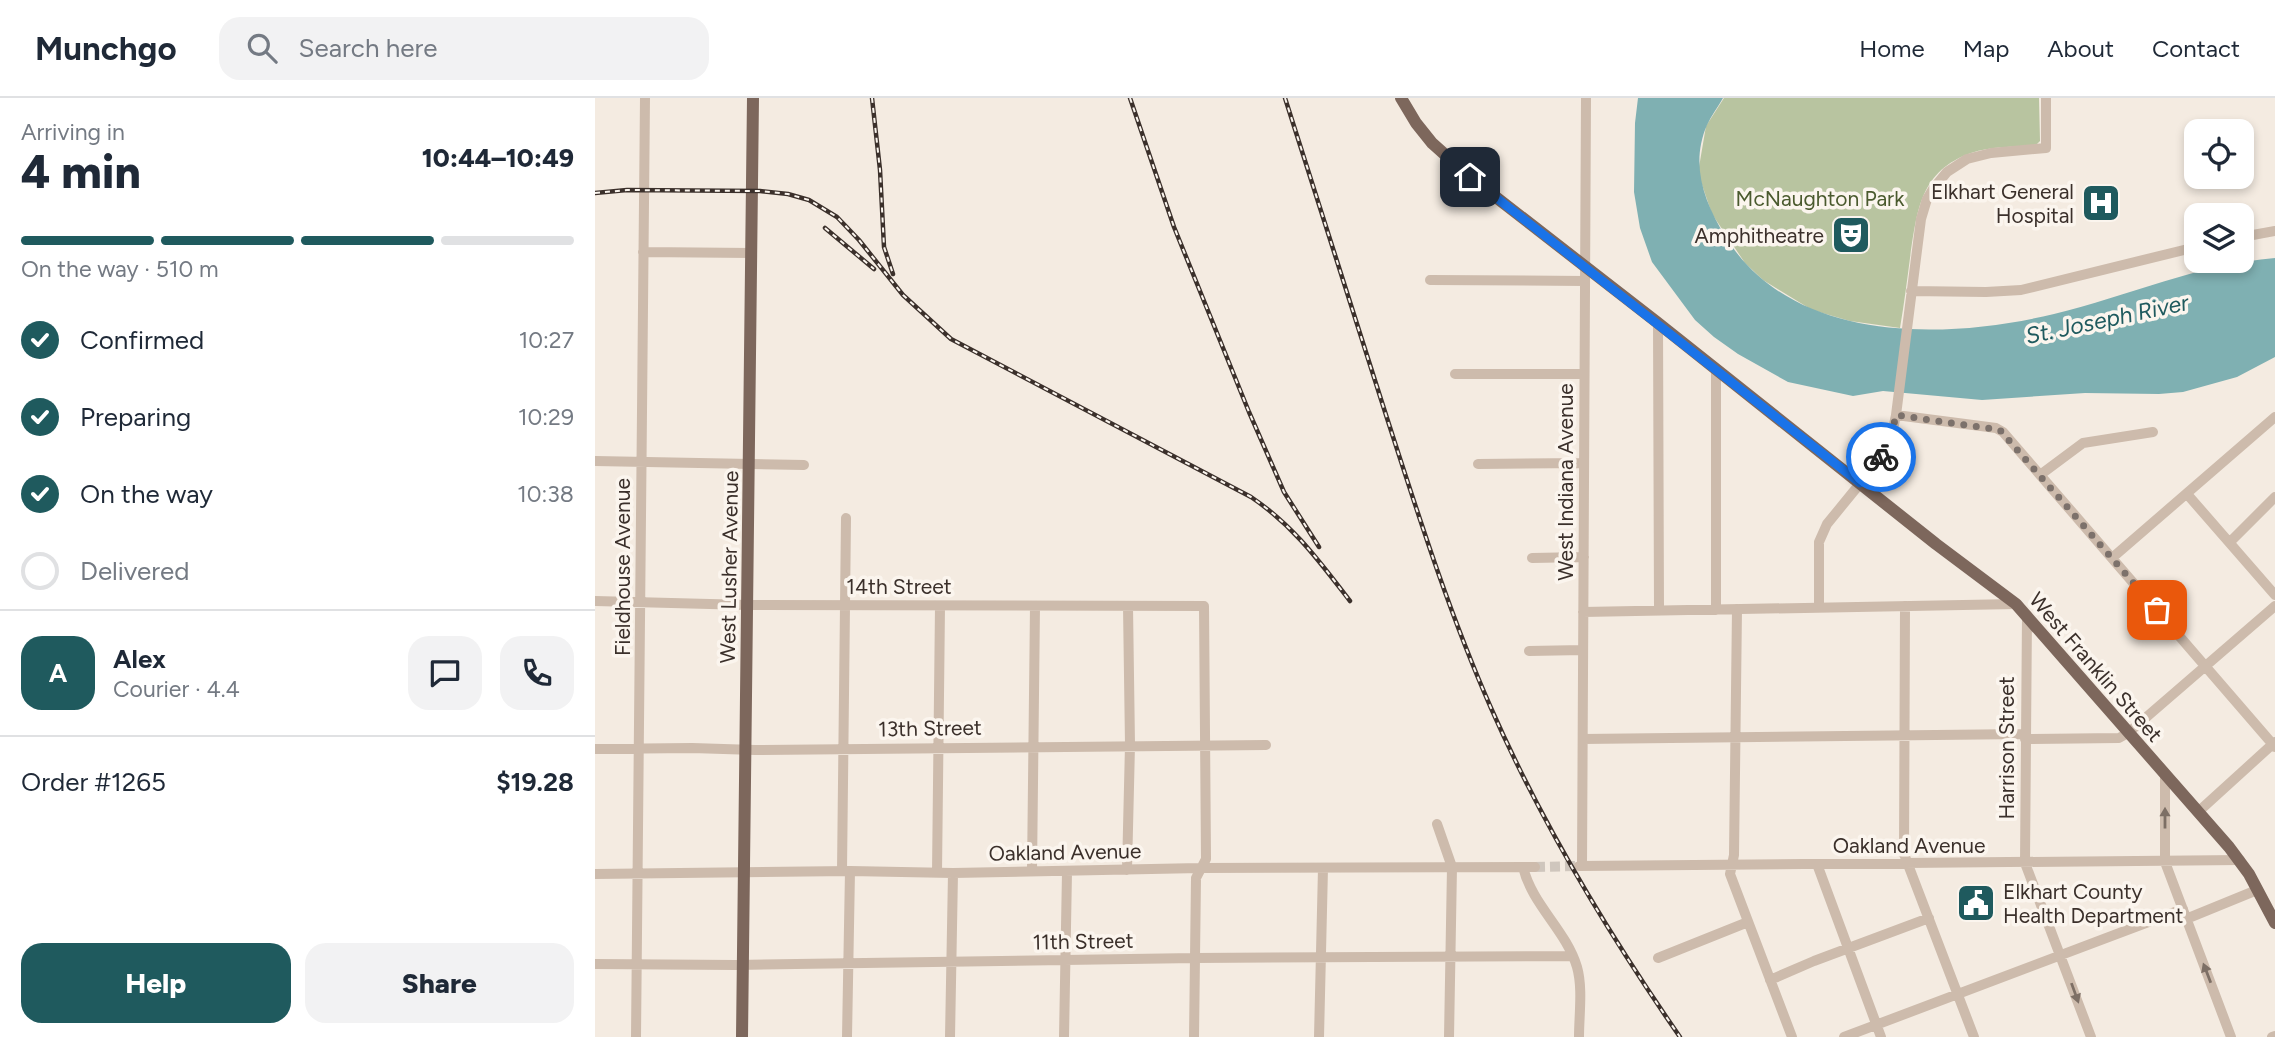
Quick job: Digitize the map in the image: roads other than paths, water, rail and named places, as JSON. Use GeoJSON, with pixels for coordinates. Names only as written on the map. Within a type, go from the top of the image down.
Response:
{"type":"FeatureCollection","features":[{"type":"Feature","properties":{"kind":"main road","name":"West Lusher Avenue"},"geometry":{"type":"LineString","coordinates":[[742,1037],[753,98]]}},
{"type":"Feature","properties":{"kind":"main road","name":"West Franklin Street"},"geometry":{"type":"LineString","coordinates":[[1401,98],[1416,123],[1450,160],[1935,544],[2016,604],[2240,860],[2275,923]]}},
{"type":"Feature","properties":{"kind":"street","name":"Fieldhouse Avenue"},"geometry":{"type":"LineString","coordinates":[[636,1037],[645,98]]}},
{"type":"Feature","properties":{"kind":"street","name":"West Indiana Avenue"},"geometry":{"type":"LineString","coordinates":[[1580,866],[1583,740],[1585,98]]}},
{"type":"Feature","properties":{"kind":"street"},"geometry":{"type":"LineString","coordinates":[[1819,608],[1820,536],[1886,448],[1896,411],[1921,219],[1927,199],[1947,172],[1967,159],[1991,153],[2046,148],[2046,98]]}},
{"type":"Feature","properties":{"kind":"street"},"geometry":{"type":"LineString","coordinates":[[2254,235],[2275,231]]}},
{"type":"Feature","properties":{"kind":"street"},"geometry":{"type":"LineString","coordinates":[[1911,291],[2021,290],[2184,250]]}},
{"type":"Feature","properties":{"kind":"street"},"geometry":{"type":"LineString","coordinates":[[643,252],[751,253]]}},
{"type":"Feature","properties":{"kind":"street"},"geometry":{"type":"LineString","coordinates":[[1430,280],[1585,281]]}},
{"type":"Feature","properties":{"kind":"street"},"geometry":{"type":"LineString","coordinates":[[1657,323],[1659,611]]}},
{"type":"Feature","properties":{"kind":"street"},"geometry":{"type":"LineString","coordinates":[[1716,370],[1716,610]]}},
{"type":"Feature","properties":{"kind":"street"},"geometry":{"type":"LineString","coordinates":[[1454,374],[1584,374]]}},
{"type":"Feature","properties":{"kind":"street"},"geometry":{"type":"LineString","coordinates":[[1896,411],[1996,428],[2003,432],[2274,745],[2198,812]]}},
{"type":"Feature","properties":{"kind":"street"},"geometry":{"type":"LineString","coordinates":[[2112,558],[2275,417]]}},
{"type":"Feature","properties":{"kind":"street"},"geometry":{"type":"LineString","coordinates":[[2040,475],[2083,443],[2153,432]]}},
{"type":"Feature","properties":{"kind":"street"},"geometry":{"type":"LineString","coordinates":[[595,461],[804,465]]}},
{"type":"Feature","properties":{"kind":"street"},"geometry":{"type":"LineString","coordinates":[[1478,464],[1584,463]]}},
{"type":"Feature","properties":{"kind":"street"},"geometry":{"type":"LineString","coordinates":[[2187,494],[2275,595]]}},
{"type":"Feature","properties":{"kind":"street"},"geometry":{"type":"LineString","coordinates":[[2230,542],[2275,497]]}},
{"type":"Feature","properties":{"kind":"street"},"geometry":{"type":"LineString","coordinates":[[846,518],[843,748],[847,1037]]}},
{"type":"Feature","properties":{"kind":"street"},"geometry":{"type":"LineString","coordinates":[[1532,558],[1584,557]]}},
{"type":"Feature","properties":{"kind":"street","name":"14th Street"},"geometry":{"type":"LineString","coordinates":[[595,601],[845,606],[1204,606],[1205,746]]}},
{"type":"Feature","properties":{"kind":"street"},"geometry":{"type":"LineString","coordinates":[[1583,612],[2016,604]]}},
{"type":"Feature","properties":{"kind":"street"},"geometry":{"type":"LineString","coordinates":[[937,873],[940,606]]}},
{"type":"Feature","properties":{"kind":"street"},"geometry":{"type":"LineString","coordinates":[[1032,871],[1035,606]]}},
{"type":"Feature","properties":{"kind":"street"},"geometry":{"type":"LineString","coordinates":[[1127,870],[1130,746],[1128,606]]}},
{"type":"Feature","properties":{"kind":"street"},"geometry":{"type":"LineString","coordinates":[[1905,606],[1904,854],[1974,1037]]}},
{"type":"Feature","properties":{"kind":"street"},"geometry":{"type":"LineString","coordinates":[[1583,740],[1736,736],[2119,738],[2275,606]]}},
{"type":"Feature","properties":{"kind":"street"},"geometry":{"type":"LineString","coordinates":[[1737,610],[1734,855],[1731,878],[1792,1037]]}},
{"type":"Feature","properties":{"kind":"street","name":"Harrison Street"},"geometry":{"type":"LineString","coordinates":[[2027,615],[2025,863],[2091,1037]]}},
{"type":"Feature","properties":{"kind":"street"},"geometry":{"type":"LineString","coordinates":[[1529,651],[1583,650]]}},
{"type":"Feature","properties":{"kind":"street"},"geometry":{"type":"LineString","coordinates":[[1194,1037],[1196,878],[1206,859],[1205,746]]}},
{"type":"Feature","properties":{"kind":"street","name":"13th Street"},"geometry":{"type":"LineString","coordinates":[[595,749],[1266,746]]}},
{"type":"Feature","properties":{"kind":"street"},"geometry":{"type":"LineString","coordinates":[[2165,774],[2165,862],[2231,1037]]}},
{"type":"Feature","properties":{"kind":"street"},"geometry":{"type":"LineString","coordinates":[[1437,824],[1452,867],[1449,1037]]}},
{"type":"Feature","properties":{"kind":"street","name":"Oakland Avenue"},"geometry":{"type":"LineString","coordinates":[[1580,866],[2240,860]]}},
{"type":"Feature","properties":{"kind":"street"},"geometry":{"type":"LineString","coordinates":[[1817,864],[1881,1037]]}},
{"type":"Feature","properties":{"kind":"street"},"geometry":{"type":"LineString","coordinates":[[1319,1037],[1323,867]]}},
{"type":"Feature","properties":{"kind":"street"},"geometry":{"type":"LineString","coordinates":[[1523,867],[1528,886],[1572,956],[1579,980],[1579,1037]]}},
{"type":"Feature","properties":{"kind":"street","name":"Oakland Avenue"},"geometry":{"type":"LineString","coordinates":[[595,874],[1535,867]]}},
{"type":"Feature","properties":{"kind":"street"},"geometry":{"type":"LineString","coordinates":[[1063,1037],[1067,872]]}},
{"type":"Feature","properties":{"kind":"street"},"geometry":{"type":"LineString","coordinates":[[950,1037],[953,873]]}},
{"type":"Feature","properties":{"kind":"street"},"geometry":{"type":"LineString","coordinates":[[1844,1037],[2061,955],[2257,890]]}},
{"type":"Feature","properties":{"kind":"street"},"geometry":{"type":"LineString","coordinates":[[1770,980],[1929,918]]}},
{"type":"Feature","properties":{"kind":"street"},"geometry":{"type":"LineString","coordinates":[[1658,958],[1748,922]]}},
{"type":"Feature","properties":{"kind":"street","name":"11th Street"},"geometry":{"type":"LineString","coordinates":[[595,964],[743,965],[1572,956]]}},
{"type":"Feature","properties":{"kind":"water","name":"St. Joseph River"},"geometry":{"type":"Polygon","coordinates":[[[1638,98],[1723,98],[1707,125],[1700,154],[1702,182],[1711,210],[1725,236],[1754,272],[1789,298],[1830,315],[1874,326],[1920,329],[2011,323],[2082,307],[2197,273],[2254,273],[2254,260],[2275,258],[2275,357],[2237,377],[2183,392],[2159,394],[2085,393],[1982,400],[1883,391],[1853,396],[1788,382],[1714,337],[1695,320],[1652,262],[1640,228],[1634,192],[1638,98]]]}},
{"type":"Feature","properties":{"kind":"tunnel"},"geometry":{"type":"LineString","coordinates":[[1535,867],[1579,866]]}},
{"type":"Feature","properties":{"kind":"railway"},"geometry":{"type":"LineString","coordinates":[[872,98],[880,170],[884,247],[893,274]]}},
{"type":"Feature","properties":{"kind":"railway"},"geometry":{"type":"LineString","coordinates":[[1130,98],[1174,227],[1249,412],[1284,492],[1319,547]]}},
{"type":"Feature","properties":{"kind":"railway"},"geometry":{"type":"LineString","coordinates":[[1285,98],[1422,526],[1491,708],[1554,836],[1627,958],[1680,1037]]}},
{"type":"Feature","properties":{"kind":"railway"},"geometry":{"type":"LineString","coordinates":[[595,193],[627,190],[760,191],[788,194],[809,200],[837,217],[903,295],[951,339],[1251,497],[1293,532],[1350,601]]}},
{"type":"Feature","properties":{"kind":"railway"},"geometry":{"type":"LineString","coordinates":[[825,228],[874,269]]}},
{"type":"Feature","properties":{"kind":"place","name":"Elkhart General Hospital"},"geometry":{"type":"Point","coordinates":[2101,203]}},
{"type":"Feature","properties":{"kind":"place","name":"Amphitheatre"},"geometry":{"type":"Point","coordinates":[1851,235]}},
{"type":"Feature","properties":{"kind":"place","name":"Elkhart County Health Department"},"geometry":{"type":"Point","coordinates":[1976,903]}},
{"type":"Feature","properties":{"kind":"park label","name":"McNaughton Park"},"geometry":{"type":"Point","coordinates":[1820,198]}}]}
